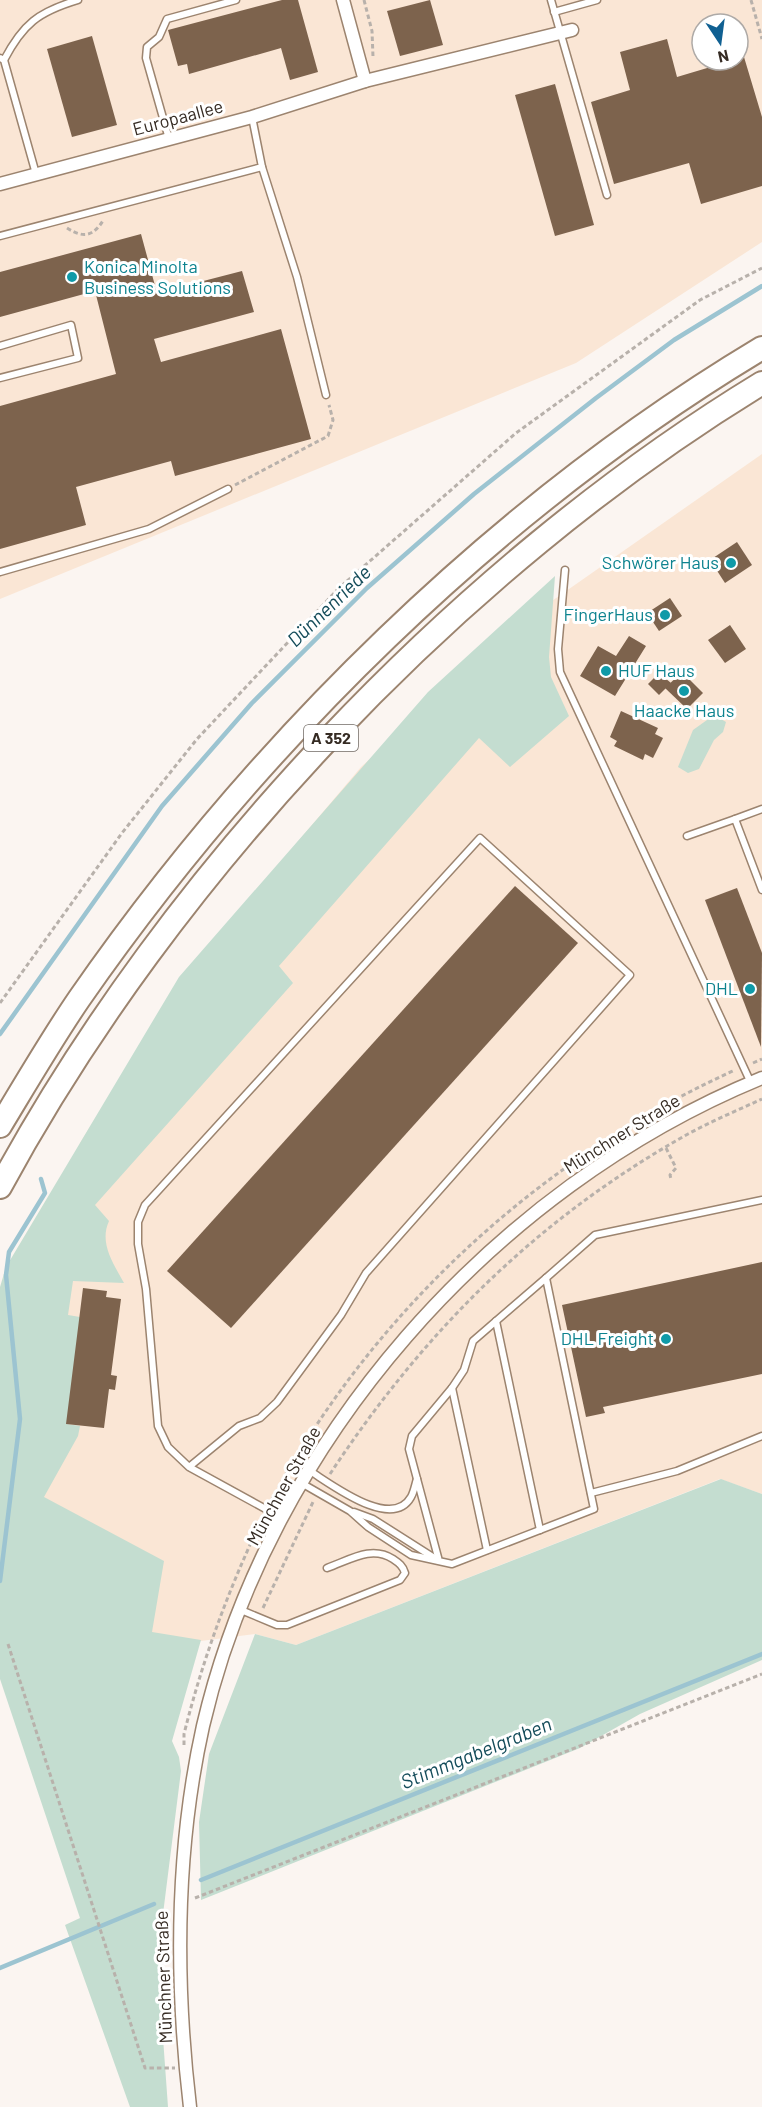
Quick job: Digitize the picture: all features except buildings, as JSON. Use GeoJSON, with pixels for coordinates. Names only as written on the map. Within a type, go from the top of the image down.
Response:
{"type":"FeatureCollection","features":[{"type":"Feature","properties":{"kind":"highway","name":"A 352"},"geometry":{"type":"LineString","coordinates":[[0,1126],[86,990],[176,869],[282,743],[375,650],[534,508],[618,445],[762,348]]}},
{"type":"Feature","properties":{"kind":"highway","name":"A 352"},"geometry":{"type":"LineString","coordinates":[[0,1187],[27,1138],[107,1014],[154,948],[255,822],[309,762],[386,681],[553,532],[638,468],[762,383]]}},
{"type":"Feature","properties":{"kind":"street"},"geometry":{"type":"LineString","coordinates":[[343,0],[365,81]]}},
{"type":"Feature","properties":{"kind":"street","name":"Europaallee"},"geometry":{"type":"LineString","coordinates":[[0,184],[252,117],[365,81],[566,32]]}},
{"type":"Feature","properties":{"kind":"street","name":"Münchner Straße"},"geometry":{"type":"LineString","coordinates":[[190,2107],[180,2000],[180,1900],[186,1825],[195,1767],[215,1684],[241,1610],[283,1518],[310,1471],[363,1389],[428,1313],[492,1250],[559,1195],[632,1145],[708,1103],[757,1081]]}},
{"type":"Feature","properties":{"kind":"lane"},"geometry":{"type":"LineString","coordinates":[[36,175],[2,59],[17,35],[36,19],[51,8],[78,0]]}},
{"type":"Feature","properties":{"kind":"lane"},"geometry":{"type":"LineString","coordinates":[[169,139],[146,58],[147,47],[159,38],[167,19],[237,0]]}},
{"type":"Feature","properties":{"kind":"lane"},"geometry":{"type":"LineString","coordinates":[[551,0],[554,12],[566,32],[607,195]]}},
{"type":"Feature","properties":{"kind":"lane"},"geometry":{"type":"LineString","coordinates":[[554,12],[597,0]]}},
{"type":"Feature","properties":{"kind":"lane"},"geometry":{"type":"LineString","coordinates":[[252,117],[262,167],[297,277],[326,395]]}},
{"type":"Feature","properties":{"kind":"lane"},"geometry":{"type":"LineString","coordinates":[[0,236],[262,167]]}},
{"type":"Feature","properties":{"kind":"lane"},"geometry":{"type":"LineString","coordinates":[[0,346],[71,325],[78,358],[0,378]]}},
{"type":"Feature","properties":{"kind":"lane"},"geometry":{"type":"LineString","coordinates":[[0,572],[150,529],[228,489]]}},
{"type":"Feature","properties":{"kind":"lane"},"geometry":{"type":"LineString","coordinates":[[565,570],[558,649],[560,672],[757,1081]]}},
{"type":"Feature","properties":{"kind":"lane"},"geometry":{"type":"LineString","coordinates":[[687,836],[762,809]]}},
{"type":"Feature","properties":{"kind":"lane"},"geometry":{"type":"LineString","coordinates":[[735,819],[762,890]]}},
{"type":"Feature","properties":{"kind":"lane"},"geometry":{"type":"LineString","coordinates":[[189,1467],[239,1426],[260,1418],[278,1402],[341,1315],[366,1273],[630,975],[480,838],[145,1205],[138,1222],[138,1244],[146,1289],[158,1426],[168,1446],[189,1467],[283,1518]]}},
{"type":"Feature","properties":{"kind":"lane"},"geometry":{"type":"LineString","coordinates":[[439,1561],[409,1449],[412,1436],[452,1389],[464,1370],[467,1353],[473,1341],[595,1235],[762,1200]]}},
{"type":"Feature","properties":{"kind":"lane"},"geometry":{"type":"LineString","coordinates":[[303,1484],[350,1511],[373,1519],[439,1561],[452,1564],[594,1509],[546,1278]]}},
{"type":"Feature","properties":{"kind":"lane"},"geometry":{"type":"LineString","coordinates":[[496,1321],[540,1530]]}},
{"type":"Feature","properties":{"kind":"lane"},"geometry":{"type":"LineString","coordinates":[[452,1389],[487,1550]]}},
{"type":"Feature","properties":{"kind":"lane"},"geometry":{"type":"LineString","coordinates":[[591,1493],[677,1471],[762,1436]]}},
{"type":"Feature","properties":{"kind":"lane"},"geometry":{"type":"LineString","coordinates":[[310,1471],[368,1505],[384,1510],[399,1507],[410,1499],[417,1479]]}},
{"type":"Feature","properties":{"kind":"lane"},"geometry":{"type":"LineString","coordinates":[[241,1610],[277,1625],[287,1625],[400,1580],[405,1573],[398,1562],[382,1552],[374,1551],[327,1568]]}},
{"type":"Feature","properties":{"kind":"path"},"geometry":{"type":"LineString","coordinates":[[364,0],[375,46],[373,63],[365,81]]}},
{"type":"Feature","properties":{"kind":"path"},"geometry":{"type":"LineString","coordinates":[[751,0],[762,39]]}},
{"type":"Feature","properties":{"kind":"path"},"geometry":{"type":"LineString","coordinates":[[57,221],[79,235],[89,236],[98,230],[111,207]]}},
{"type":"Feature","properties":{"kind":"path"},"geometry":{"type":"LineString","coordinates":[[0,1003],[122,832],[197,739],[338,589],[516,433],[700,300],[762,268]]}},
{"type":"Feature","properties":{"kind":"path"},"geometry":{"type":"LineString","coordinates":[[228,489],[328,436],[333,420],[326,395]]}},
{"type":"Feature","properties":{"kind":"path"},"geometry":{"type":"LineString","coordinates":[[666,1148],[676,1168],[670,1175],[671,1179]]}},
{"type":"Feature","properties":{"kind":"path"},"geometry":{"type":"LineString","coordinates":[[8,1644],[145,2068],[163,2069]]}},
{"type":"Feature","properties":{"kind":"path"},"geometry":{"type":"LineString","coordinates":[[180,1900],[195,1898],[762,1674]]}},
{"type":"Feature","properties":{"kind":"shaded area"},"geometry":{"type":"Polygon","coordinates":[[[0,0],[762,0],[762,242],[576,363],[0,599],[0,0]]]}},
{"type":"Feature","properties":{"kind":"shaded area"},"geometry":{"type":"Polygon","coordinates":[[[762,454],[762,1494],[720,1479],[296,1645],[255,1634],[193,1642],[13,1602],[80,1143],[185,975],[361,767],[519,624],[762,454]]]}},
{"type":"Feature","properties":{"kind":"green space"},"geometry":{"type":"Polygon","coordinates":[[[555,576],[549,657],[551,677],[569,716],[510,767],[479,738],[279,966],[293,983],[95,1205],[109,1221],[106,1229],[106,1245],[124,1283],[73,1281],[68,1315],[80,1317],[67,1424],[80,1426],[78,1436],[44,1497],[164,1561],[152,1632],[201,1640],[172,1741],[179,1757],[181,1771],[163,1914],[162,2024],[168,2107],[130,2107],[65,1925],[80,1918],[0,1679],[0,1287],[6,1267],[179,977],[428,692],[555,576]]]}},
{"type":"Feature","properties":{"kind":"green space"},"geometry":{"type":"Polygon","coordinates":[[[714,715],[726,722],[723,732],[714,740],[699,769],[688,773],[678,767],[693,730],[714,715]]]}},
{"type":"Feature","properties":{"kind":"green space"},"geometry":{"type":"Polygon","coordinates":[[[721,1479],[762,1494],[762,1660],[640,1714],[580,1748],[201,1900],[199,1822],[209,1754],[255,1634],[296,1645],[721,1479]]]}},
{"type":"Feature","properties":{"kind":"waterway","name":"Dünnenriede"},"geometry":{"type":"LineString","coordinates":[[0,1034],[162,806],[252,703],[367,588],[474,494],[596,398],[674,340],[762,286]]}},
{"type":"Feature","properties":{"kind":"waterway","name":"Dünnenriede"},"geometry":{"type":"LineString","coordinates":[[0,1581],[20,1419],[6,1275],[9,1252],[45,1193],[41,1179]]}},
{"type":"Feature","properties":{"kind":"waterway","name":"Stimmgabelgraben"},"geometry":{"type":"LineString","coordinates":[[201,1880],[762,1654]]}},
{"type":"Feature","properties":{"kind":"waterway","name":"Stimmgabelgraben"},"geometry":{"type":"LineString","coordinates":[[0,1968],[154,1904]]}},
{"type":"Feature","properties":{"kind":"place","name":"Konica Minolta Business Solutions"},"geometry":{"type":"Point","coordinates":[72,277]}},
{"type":"Feature","properties":{"kind":"place","name":"Schwörer Haus"},"geometry":{"type":"Point","coordinates":[731,563]}},
{"type":"Feature","properties":{"kind":"place","name":"FingerHaus"},"geometry":{"type":"Point","coordinates":[665,615]}},
{"type":"Feature","properties":{"kind":"place","name":"HUF Haus"},"geometry":{"type":"Point","coordinates":[606,671]}},
{"type":"Feature","properties":{"kind":"place","name":"Haacke Haus"},"geometry":{"type":"Point","coordinates":[684,691]}},
{"type":"Feature","properties":{"kind":"place","name":"DHL"},"geometry":{"type":"Point","coordinates":[750,989]}},
{"type":"Feature","properties":{"kind":"place","name":"DHL Freight"},"geometry":{"type":"Point","coordinates":[666,1339]}}]}
